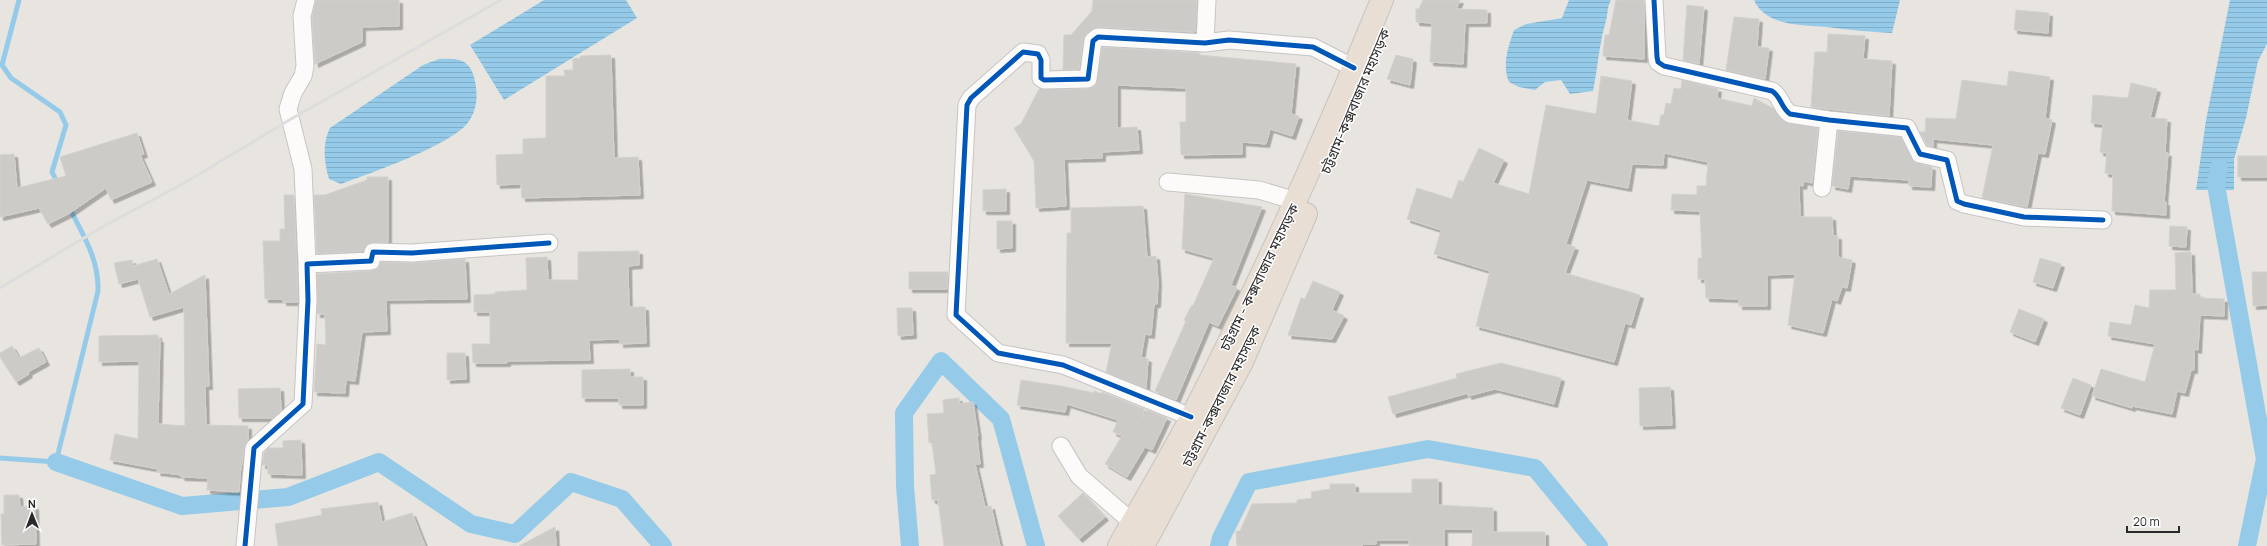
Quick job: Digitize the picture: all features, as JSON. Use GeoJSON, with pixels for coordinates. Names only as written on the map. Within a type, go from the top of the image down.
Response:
{"type":"FeatureCollection","features":[{"type":"Feature","properties":{"kind":"highway","name":"চট্টগ্রাম - কক্সবাজার মহাসড়ক"},"geometry":{"type":"LineString","coordinates":[[1119,546],[1191,416],[1296,201],[1382,0]]}},
{"type":"Feature","properties":{"kind":"highway","name":"চট্টগ্রাম-কক্সবাজার মহাসড়ক"},"geometry":{"type":"LineString","coordinates":[[1143,546],[1242,362],[1398,0]]}},
{"type":"Feature","properties":{"kind":"street"},"geometry":{"type":"LineString","coordinates":[[245,546],[254,448],[303,404],[308,300],[303,169],[288,109],[293,93],[303,76],[304,71],[302,16],[306,0]]}},
{"type":"Feature","properties":{"kind":"street"},"geometry":{"type":"LineString","coordinates":[[1205,43],[1207,0]]}},
{"type":"Feature","properties":{"kind":"street"},"geometry":{"type":"LineString","coordinates":[[1654,0],[1657,57],[1658,62],[1664,66],[1772,91],[1776,93],[1786,112],[1790,114],[1829,120],[1907,128],[1920,154],[1947,160],[1957,201],[1964,204],[2024,217],[2103,220]]}},
{"type":"Feature","properties":{"kind":"street"},"geometry":{"type":"LineString","coordinates":[[1191,416],[1063,366],[998,353],[956,315],[967,105],[971,98],[1030,53],[1041,60],[1041,78],[1044,80],[1085,80],[1090,75],[1093,43],[1096,38],[1205,43],[1229,40],[1313,47],[1354,68]]}},
{"type":"Feature","properties":{"kind":"street"},"geometry":{"type":"LineString","coordinates":[[1822,188],[1829,120]]}},
{"type":"Feature","properties":{"kind":"street"},"geometry":{"type":"LineString","coordinates":[[1168,182],[1259,190],[1296,201]]}},
{"type":"Feature","properties":{"kind":"street"},"geometry":{"type":"LineString","coordinates":[[307,264],[371,261],[373,252],[412,253],[549,243]]}},
{"type":"Feature","properties":{"kind":"street"},"geometry":{"type":"LineString","coordinates":[[1061,446],[1079,476],[1132,522]]}},
{"type":"Feature","properties":{"kind":"water"},"geometry":{"type":"Polygon","coordinates":[[[544,0],[626,0],[637,18],[504,100],[470,45],[544,0]]]}},
{"type":"Feature","properties":{"kind":"water"},"geometry":{"type":"Polygon","coordinates":[[[1569,0],[1611,0],[1602,38],[1593,91],[1570,94],[1561,80],[1545,82],[1535,90],[1519,87],[1509,82],[1506,63],[1508,49],[1514,30],[1526,24],[1562,18],[1569,0]]]}},
{"type":"Feature","properties":{"kind":"water"},"geometry":{"type":"Polygon","coordinates":[[[1754,0],[1900,0],[1892,33],[1786,23],[1767,15],[1760,9],[1754,0]]]}},
{"type":"Feature","properties":{"kind":"water"},"geometry":{"type":"Polygon","coordinates":[[[2230,0],[2267,0],[2267,44],[2258,61],[2246,118],[2234,159],[2234,190],[2196,190],[2206,120],[2230,0]]]}},
{"type":"Feature","properties":{"kind":"water"},"geometry":{"type":"Polygon","coordinates":[[[439,59],[461,60],[469,66],[474,77],[477,94],[476,105],[469,121],[461,130],[447,139],[390,166],[341,184],[329,179],[326,166],[325,147],[327,134],[330,128],[423,65],[439,59]]]}},
{"type":"Feature","properties":{"kind":"building"},"geometry":{"type":"Polygon","coordinates":[[[316,0],[399,0],[399,26],[362,27],[362,42],[315,64],[312,17],[316,0]]]}},
{"type":"Feature","properties":{"kind":"building"},"geometry":{"type":"Polygon","coordinates":[[[1093,0],[1197,0],[1195,32],[1098,27],[1087,33],[1083,39],[1079,69],[1063,70],[1064,35],[1071,35],[1092,11],[1093,0]]]}},
{"type":"Feature","properties":{"kind":"building"},"geometry":{"type":"Polygon","coordinates":[[[1423,0],[1460,0],[1456,9],[1487,10],[1487,23],[1465,23],[1463,64],[1430,62],[1432,23],[1416,22],[1416,9],[1419,9],[1423,0]]]}},
{"type":"Feature","properties":{"kind":"building"},"geometry":{"type":"Polygon","coordinates":[[[1616,0],[1644,0],[1644,59],[1603,56],[1605,35],[1609,35],[1616,0]]]}},
{"type":"Feature","properties":{"kind":"building"},"geometry":{"type":"Polygon","coordinates":[[[1687,5],[1704,7],[1699,64],[1683,60],[1687,5]]]}},
{"type":"Feature","properties":{"kind":"building"},"geometry":{"type":"Polygon","coordinates":[[[2016,10],[2049,13],[2048,33],[2014,30],[2016,10]]]}},
{"type":"Feature","properties":{"kind":"building"},"geometry":{"type":"Polygon","coordinates":[[[1734,17],[1759,19],[1757,47],[1769,48],[1765,79],[1726,70],[1734,17]]]}},
{"type":"Feature","properties":{"kind":"building"},"geometry":{"type":"Polygon","coordinates":[[[1828,34],[1865,36],[1863,59],[1892,61],[1889,116],[1811,107],[1815,52],[1827,52],[1828,34]]]}},
{"type":"Feature","properties":{"kind":"building"},"geometry":{"type":"Polygon","coordinates":[[[1102,47],[1200,53],[1199,55],[1296,64],[1291,114],[1299,116],[1292,136],[1270,129],[1266,144],[1242,142],[1242,154],[1181,155],[1180,122],[1186,122],[1186,88],[1117,85],[1117,128],[1137,127],[1139,150],[1102,152],[1102,158],[1064,159],[1066,206],[1036,208],[1034,161],[1014,128],[1021,124],[1039,89],[1088,89],[1096,85],[1102,47]]]}},
{"type":"Feature","properties":{"kind":"building"},"geometry":{"type":"Polygon","coordinates":[[[611,55],[614,158],[638,157],[640,195],[522,198],[521,184],[497,185],[496,155],[523,154],[523,139],[546,138],[546,76],[565,76],[564,70],[573,70],[573,59],[581,58],[580,56],[611,55]]]}},
{"type":"Feature","properties":{"kind":"building"},"geometry":{"type":"Polygon","coordinates":[[[1396,55],[1413,59],[1410,85],[1387,79],[1396,55]]]}},
{"type":"Feature","properties":{"kind":"building"},"geometry":{"type":"Polygon","coordinates":[[[2009,71],[2050,77],[2045,118],[2052,120],[2045,154],[2038,153],[2027,207],[1982,198],[1993,145],[1933,139],[1933,147],[1927,145],[1920,132],[1925,132],[1926,118],[1956,119],[1962,80],[2007,86],[2009,71]]]}},
{"type":"Feature","properties":{"kind":"building"},"geometry":{"type":"Polygon","coordinates":[[[1601,76],[1632,81],[1627,120],[1659,126],[1661,115],[1664,115],[1666,103],[1671,104],[1674,88],[1681,89],[1682,80],[1718,89],[1717,98],[1752,106],[1754,98],[1774,109],[1784,122],[1818,128],[1812,183],[1804,181],[1803,186],[1799,185],[1800,217],[1832,217],[1833,236],[1838,236],[1838,257],[1852,260],[1847,288],[1842,287],[1837,301],[1832,299],[1823,333],[1788,325],[1795,274],[1767,275],[1767,306],[1739,306],[1739,299],[1706,298],[1705,279],[1698,279],[1698,258],[1702,258],[1700,211],[1671,210],[1672,194],[1697,195],[1697,186],[1706,186],[1708,162],[1664,153],[1663,165],[1632,164],[1628,188],[1587,180],[1566,244],[1575,247],[1565,273],[1640,295],[1631,325],[1625,323],[1614,362],[1476,326],[1490,271],[1434,254],[1441,230],[1407,219],[1417,188],[1452,199],[1459,180],[1463,182],[1479,148],[1504,160],[1493,183],[1529,194],[1546,105],[1596,114],[1601,76]]]}},
{"type":"Feature","properties":{"kind":"building"},"geometry":{"type":"Polygon","coordinates":[[[2131,83],[2157,89],[2150,118],[2167,119],[2165,153],[2168,153],[2164,202],[2166,202],[2166,215],[2112,211],[2113,174],[2105,173],[2107,153],[2100,152],[2103,124],[2091,123],[2093,95],[2128,98],[2131,83]]]}},
{"type":"Feature","properties":{"kind":"building"},"geometry":{"type":"Polygon","coordinates":[[[1838,131],[1901,137],[1914,162],[1932,167],[1931,187],[1909,186],[1909,180],[1850,176],[1848,189],[1832,186],[1838,131]]]}},
{"type":"Feature","properties":{"kind":"building"},"geometry":{"type":"Polygon","coordinates":[[[137,133],[144,154],[140,155],[152,182],[111,200],[106,188],[70,213],[48,224],[39,208],[0,217],[0,155],[14,154],[17,188],[66,176],[60,157],[137,133]]]}},
{"type":"Feature","properties":{"kind":"building"},"geometry":{"type":"Polygon","coordinates":[[[2238,156],[2267,156],[2267,177],[2238,177],[2238,156]]]}},
{"type":"Feature","properties":{"kind":"building"},"geometry":{"type":"Polygon","coordinates":[[[367,177],[388,177],[388,242],[369,243],[363,251],[317,254],[314,195],[325,195],[367,180],[367,177]]]}},
{"type":"Feature","properties":{"kind":"building"},"geometry":{"type":"Polygon","coordinates":[[[1006,189],[1006,211],[983,211],[983,190],[1006,189]]]}},
{"type":"Feature","properties":{"kind":"building"},"geometry":{"type":"Polygon","coordinates":[[[1185,194],[1262,207],[1231,285],[1237,288],[1218,326],[1209,322],[1176,400],[1155,391],[1186,321],[1184,320],[1192,305],[1193,306],[1214,258],[1182,249],[1185,194]]]}},
{"type":"Feature","properties":{"kind":"building"},"geometry":{"type":"Polygon","coordinates":[[[284,195],[294,195],[298,302],[283,302],[283,299],[265,299],[263,241],[280,241],[280,229],[285,229],[284,195]]]}},
{"type":"Feature","properties":{"kind":"building"},"geometry":{"type":"Polygon","coordinates":[[[1143,206],[1147,257],[1156,256],[1158,282],[1157,304],[1154,304],[1151,335],[1145,334],[1141,357],[1148,359],[1146,388],[1106,372],[1112,343],[1066,343],[1067,233],[1071,233],[1071,208],[1143,206]]]}},
{"type":"Feature","properties":{"kind":"building"},"geometry":{"type":"Polygon","coordinates":[[[997,221],[1012,221],[1012,248],[997,249],[997,221]]]}},
{"type":"Feature","properties":{"kind":"building"},"geometry":{"type":"Polygon","coordinates":[[[2170,226],[2187,227],[2186,247],[2169,246],[2170,226]]]}},
{"type":"Feature","properties":{"kind":"building"},"geometry":{"type":"Polygon","coordinates":[[[639,251],[639,265],[628,266],[629,307],[645,307],[646,343],[620,344],[620,339],[589,340],[590,360],[473,363],[472,344],[490,344],[490,312],[474,312],[474,295],[527,290],[526,258],[547,257],[548,280],[578,280],[578,252],[639,251]]]}},
{"type":"Feature","properties":{"kind":"building"},"geometry":{"type":"Polygon","coordinates":[[[2191,252],[2192,294],[2200,294],[2200,298],[2224,299],[2224,316],[2200,315],[2198,350],[2194,349],[2194,370],[2191,370],[2185,393],[2177,391],[2172,414],[2132,406],[2132,408],[2092,396],[2101,369],[2145,382],[2155,344],[2108,336],[2110,322],[2131,325],[2135,305],[2149,308],[2150,290],[2176,290],[2175,253],[2191,252]]]}},
{"type":"Feature","properties":{"kind":"building"},"geometry":{"type":"Polygon","coordinates":[[[2040,258],[2061,264],[2053,288],[2033,282],[2040,258]]]}},
{"type":"Feature","properties":{"kind":"building"},"geometry":{"type":"Polygon","coordinates":[[[157,259],[169,294],[205,275],[209,386],[205,386],[206,425],[248,426],[248,440],[244,447],[242,465],[241,464],[239,492],[207,490],[208,478],[181,477],[182,475],[157,472],[158,469],[110,460],[115,434],[138,439],[139,361],[99,362],[99,336],[158,335],[158,339],[160,339],[158,424],[185,426],[184,307],[150,317],[138,279],[119,284],[114,263],[132,260],[133,266],[157,259]]]}},
{"type":"Feature","properties":{"kind":"building"},"geometry":{"type":"Polygon","coordinates":[[[465,259],[467,299],[386,300],[387,331],[362,332],[355,381],[346,380],[345,393],[314,392],[317,344],[326,345],[325,314],[317,314],[317,274],[371,271],[378,268],[381,262],[413,263],[465,259]]]}},
{"type":"Feature","properties":{"kind":"building"},"geometry":{"type":"Polygon","coordinates":[[[909,272],[948,272],[947,289],[909,289],[909,272]]]}},
{"type":"Feature","properties":{"kind":"building"},"geometry":{"type":"Polygon","coordinates":[[[2252,272],[2267,272],[2267,305],[2253,306],[2252,272]]]}},
{"type":"Feature","properties":{"kind":"building"},"geometry":{"type":"Polygon","coordinates":[[[1313,281],[1340,292],[1332,310],[1344,316],[1332,339],[1288,335],[1301,298],[1305,299],[1313,281]]]}},
{"type":"Feature","properties":{"kind":"building"},"geometry":{"type":"Polygon","coordinates":[[[897,308],[912,308],[913,335],[898,336],[897,308]]]}},
{"type":"Feature","properties":{"kind":"building"},"geometry":{"type":"Polygon","coordinates":[[[2019,309],[2044,319],[2035,342],[2010,332],[2019,309]]]}},
{"type":"Feature","properties":{"kind":"building"},"geometry":{"type":"Polygon","coordinates":[[[12,346],[19,358],[39,348],[46,362],[28,372],[29,374],[16,382],[0,357],[0,353],[12,346]]]}},
{"type":"Feature","properties":{"kind":"building"},"geometry":{"type":"Polygon","coordinates":[[[447,353],[465,353],[466,379],[447,380],[447,353]]]}},
{"type":"Feature","properties":{"kind":"building"},"geometry":{"type":"Polygon","coordinates":[[[1501,363],[1561,378],[1554,404],[1495,389],[1468,396],[1468,393],[1393,414],[1388,397],[1457,378],[1456,374],[1501,363]]]}},
{"type":"Feature","properties":{"kind":"building"},"geometry":{"type":"Polygon","coordinates":[[[630,369],[630,377],[643,377],[643,405],[619,405],[619,398],[582,398],[582,370],[630,369]]]}},
{"type":"Feature","properties":{"kind":"building"},"geometry":{"type":"Polygon","coordinates":[[[2073,378],[2091,385],[2080,415],[2061,408],[2073,378]]]}},
{"type":"Feature","properties":{"kind":"building"},"geometry":{"type":"Polygon","coordinates":[[[1021,380],[1094,393],[1094,391],[1102,394],[1102,392],[1144,409],[1143,419],[1147,410],[1167,418],[1152,450],[1145,447],[1127,477],[1105,464],[1122,436],[1113,432],[1118,420],[1067,404],[1065,412],[1017,405],[1021,380]]]}},
{"type":"Feature","properties":{"kind":"building"},"geometry":{"type":"Polygon","coordinates":[[[1670,387],[1672,425],[1640,426],[1639,388],[1670,387]]]}},
{"type":"Feature","properties":{"kind":"building"},"geometry":{"type":"Polygon","coordinates":[[[280,388],[281,411],[273,418],[239,418],[238,389],[280,388]]]}},
{"type":"Feature","properties":{"kind":"building"},"geometry":{"type":"Polygon","coordinates":[[[959,398],[959,404],[973,402],[980,464],[975,464],[985,507],[991,506],[1000,546],[944,546],[938,500],[932,500],[930,475],[936,474],[932,443],[929,443],[927,414],[944,413],[943,400],[959,398]]]}},
{"type":"Feature","properties":{"kind":"building"},"geometry":{"type":"Polygon","coordinates":[[[301,440],[302,475],[268,474],[268,465],[262,465],[264,453],[268,448],[283,448],[283,441],[301,440]]]}},
{"type":"Feature","properties":{"kind":"building"},"geometry":{"type":"Polygon","coordinates":[[[1412,479],[1438,479],[1438,505],[1493,508],[1493,532],[1545,532],[1545,546],[1472,546],[1473,529],[1444,529],[1444,546],[1409,546],[1409,540],[1376,540],[1376,544],[1362,544],[1362,546],[1237,546],[1236,531],[1240,531],[1252,504],[1297,503],[1297,500],[1312,498],[1311,492],[1330,489],[1330,484],[1355,484],[1355,493],[1412,493],[1412,479]]]}},
{"type":"Feature","properties":{"kind":"building"},"geometry":{"type":"Polygon","coordinates":[[[1083,493],[1105,517],[1079,539],[1058,516],[1083,493]]]}},
{"type":"Feature","properties":{"kind":"building"},"geometry":{"type":"Polygon","coordinates":[[[4,495],[19,495],[20,507],[35,506],[36,544],[2,545],[1,514],[4,514],[4,495]]]}},
{"type":"Feature","properties":{"kind":"building"},"geometry":{"type":"Polygon","coordinates":[[[378,502],[382,522],[412,513],[425,546],[278,546],[275,524],[322,515],[321,509],[378,502]]]}},
{"type":"Feature","properties":{"kind":"building"},"geometry":{"type":"Polygon","coordinates":[[[555,527],[556,546],[519,546],[555,527]]]}},
{"type":"Feature","properties":{"kind":"waterway"},"geometry":{"type":"LineString","coordinates":[[19,0],[2,65],[11,78],[60,112],[66,125],[52,172],[58,184]]}},
{"type":"Feature","properties":{"kind":"waterway"},"geometry":{"type":"LineString","coordinates":[[2219,167],[2216,185],[2265,459],[2247,546]]}},
{"type":"Feature","properties":{"kind":"waterway"},"geometry":{"type":"LineString","coordinates":[[0,458],[56,462],[98,291],[98,279],[93,258],[85,237],[69,207]]}},
{"type":"Feature","properties":{"kind":"waterway"},"geometry":{"type":"LineString","coordinates":[[910,546],[905,486],[904,413],[941,361],[1001,419],[1036,546]]}},
{"type":"Feature","properties":{"kind":"waterway"},"geometry":{"type":"LineString","coordinates":[[1219,546],[1221,538],[1249,482],[1428,449],[1535,468],[1599,546]]}},
{"type":"Feature","properties":{"kind":"waterway"},"geometry":{"type":"LineString","coordinates":[[56,462],[182,506],[288,497],[379,462],[471,524],[515,534],[571,482],[622,499],[663,546]]}},
{"type":"Feature","properties":{"kind":"railway"},"geometry":{"type":"LineString","coordinates":[[0,288],[104,226],[186,182],[291,119],[501,0]]}},
{"type":"Feature","properties":{"kind":"cycle path"},"geometry":{"type":"LineString","coordinates":[[1654,0],[1657,57],[1658,62],[1664,66],[1772,91],[1790,114],[1829,120],[1907,128],[1920,154],[1947,160],[1957,201],[1964,204],[2024,217],[2103,220]]}},
{"type":"Feature","properties":{"kind":"cycle path"},"geometry":{"type":"LineString","coordinates":[[1191,417],[1063,365],[998,353],[956,315],[967,105],[971,98],[1023,52],[1038,54],[1041,60],[1041,78],[1044,80],[1088,79],[1093,41],[1098,37],[1205,43],[1229,40],[1313,47],[1354,68]]}},
{"type":"Feature","properties":{"kind":"cycle path"},"geometry":{"type":"LineString","coordinates":[[245,546],[254,448],[303,404],[308,300],[307,264],[371,261],[373,252],[412,253],[549,243]]}}]}
